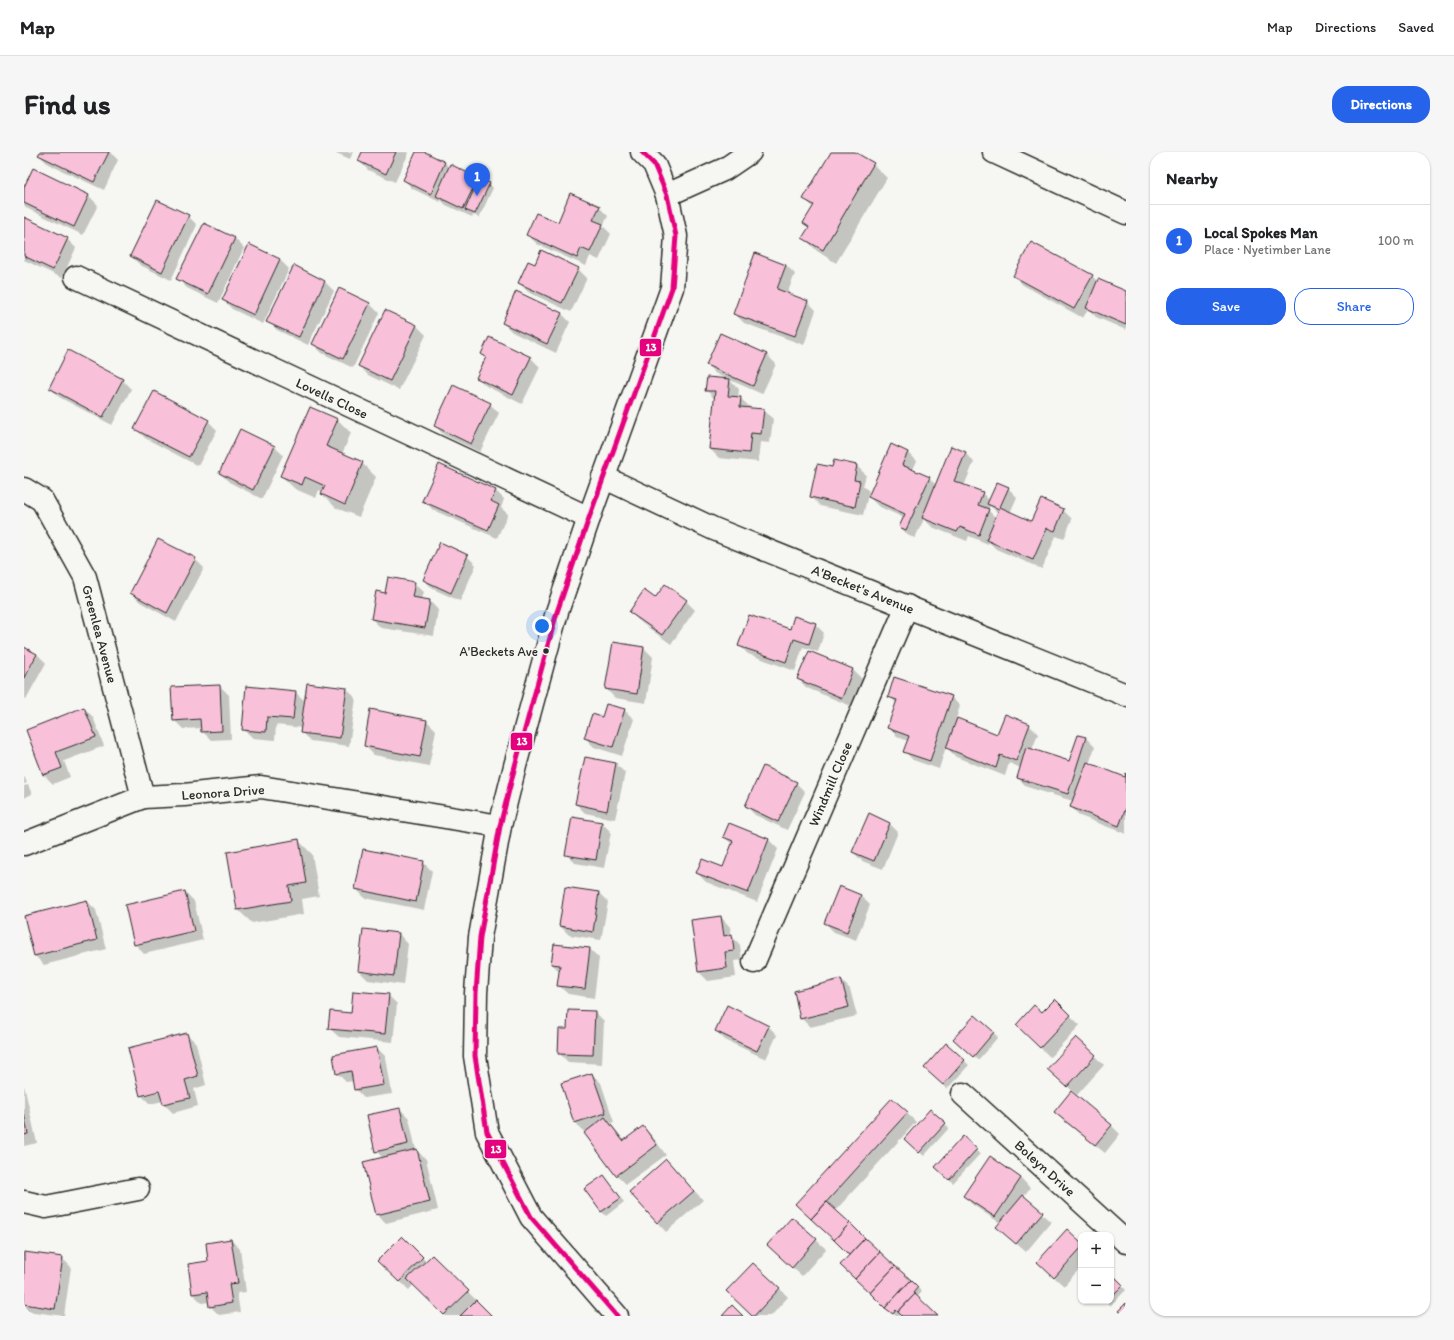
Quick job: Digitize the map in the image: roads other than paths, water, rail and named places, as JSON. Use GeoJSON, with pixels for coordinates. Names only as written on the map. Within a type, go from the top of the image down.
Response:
{"type":"FeatureCollection","features":[{"type":"Feature","properties":{"kind":"street"},"geometry":{"type":"LineString","coordinates":[[617,1316],[531,1217],[487,1132],[475,1056],[476,993],[480,937],[500,826],[514,766],[557,612],[603,477],[672,288],[676,236],[667,195],[654,164],[642,152]]}},
{"type":"Feature","properties":{"kind":"street"},"geometry":{"type":"LineString","coordinates":[[667,195],[725,169],[750,152]]}},
{"type":"Feature","properties":{"kind":"street"},"geometry":{"type":"LineString","coordinates":[[994,152],[1126,213]]}},
{"type":"Feature","properties":{"kind":"street","name":"Lovells Close"},"geometry":{"type":"LineString","coordinates":[[76,277],[589,518]]}},
{"type":"Feature","properties":{"kind":"street","name":"A'Becket's Avenue"},"geometry":{"type":"LineString","coordinates":[[603,477],[714,529],[1126,695]]}},
{"type":"Feature","properties":{"kind":"street","name":"Greenlea Avenue"},"geometry":{"type":"LineString","coordinates":[[24,489],[42,500],[85,577],[143,797]]}},
{"type":"Feature","properties":{"kind":"street","name":"Windmill Close"},"geometry":{"type":"LineString","coordinates":[[754,962],[907,606]]}},
{"type":"Feature","properties":{"kind":"street","name":"Leonora Drive"},"geometry":{"type":"LineString","coordinates":[[24,844],[143,797],[184,795],[261,787],[500,826]]}},
{"type":"Feature","properties":{"kind":"street","name":"Boleyn Drive"},"geometry":{"type":"LineString","coordinates":[[963,1094],[1126,1242]]}},
{"type":"Feature","properties":{"kind":"street"},"geometry":{"type":"LineString","coordinates":[[24,1202],[46,1208],[138,1189]]}},
{"type":"Feature","properties":{"kind":"place","name":"Local Spokes Man"},"geometry":{"type":"Point","coordinates":[477,196]}},
{"type":"Feature","properties":{"kind":"place","name":"A'Beckets Ave"},"geometry":{"type":"Point","coordinates":[546,651]}}]}
